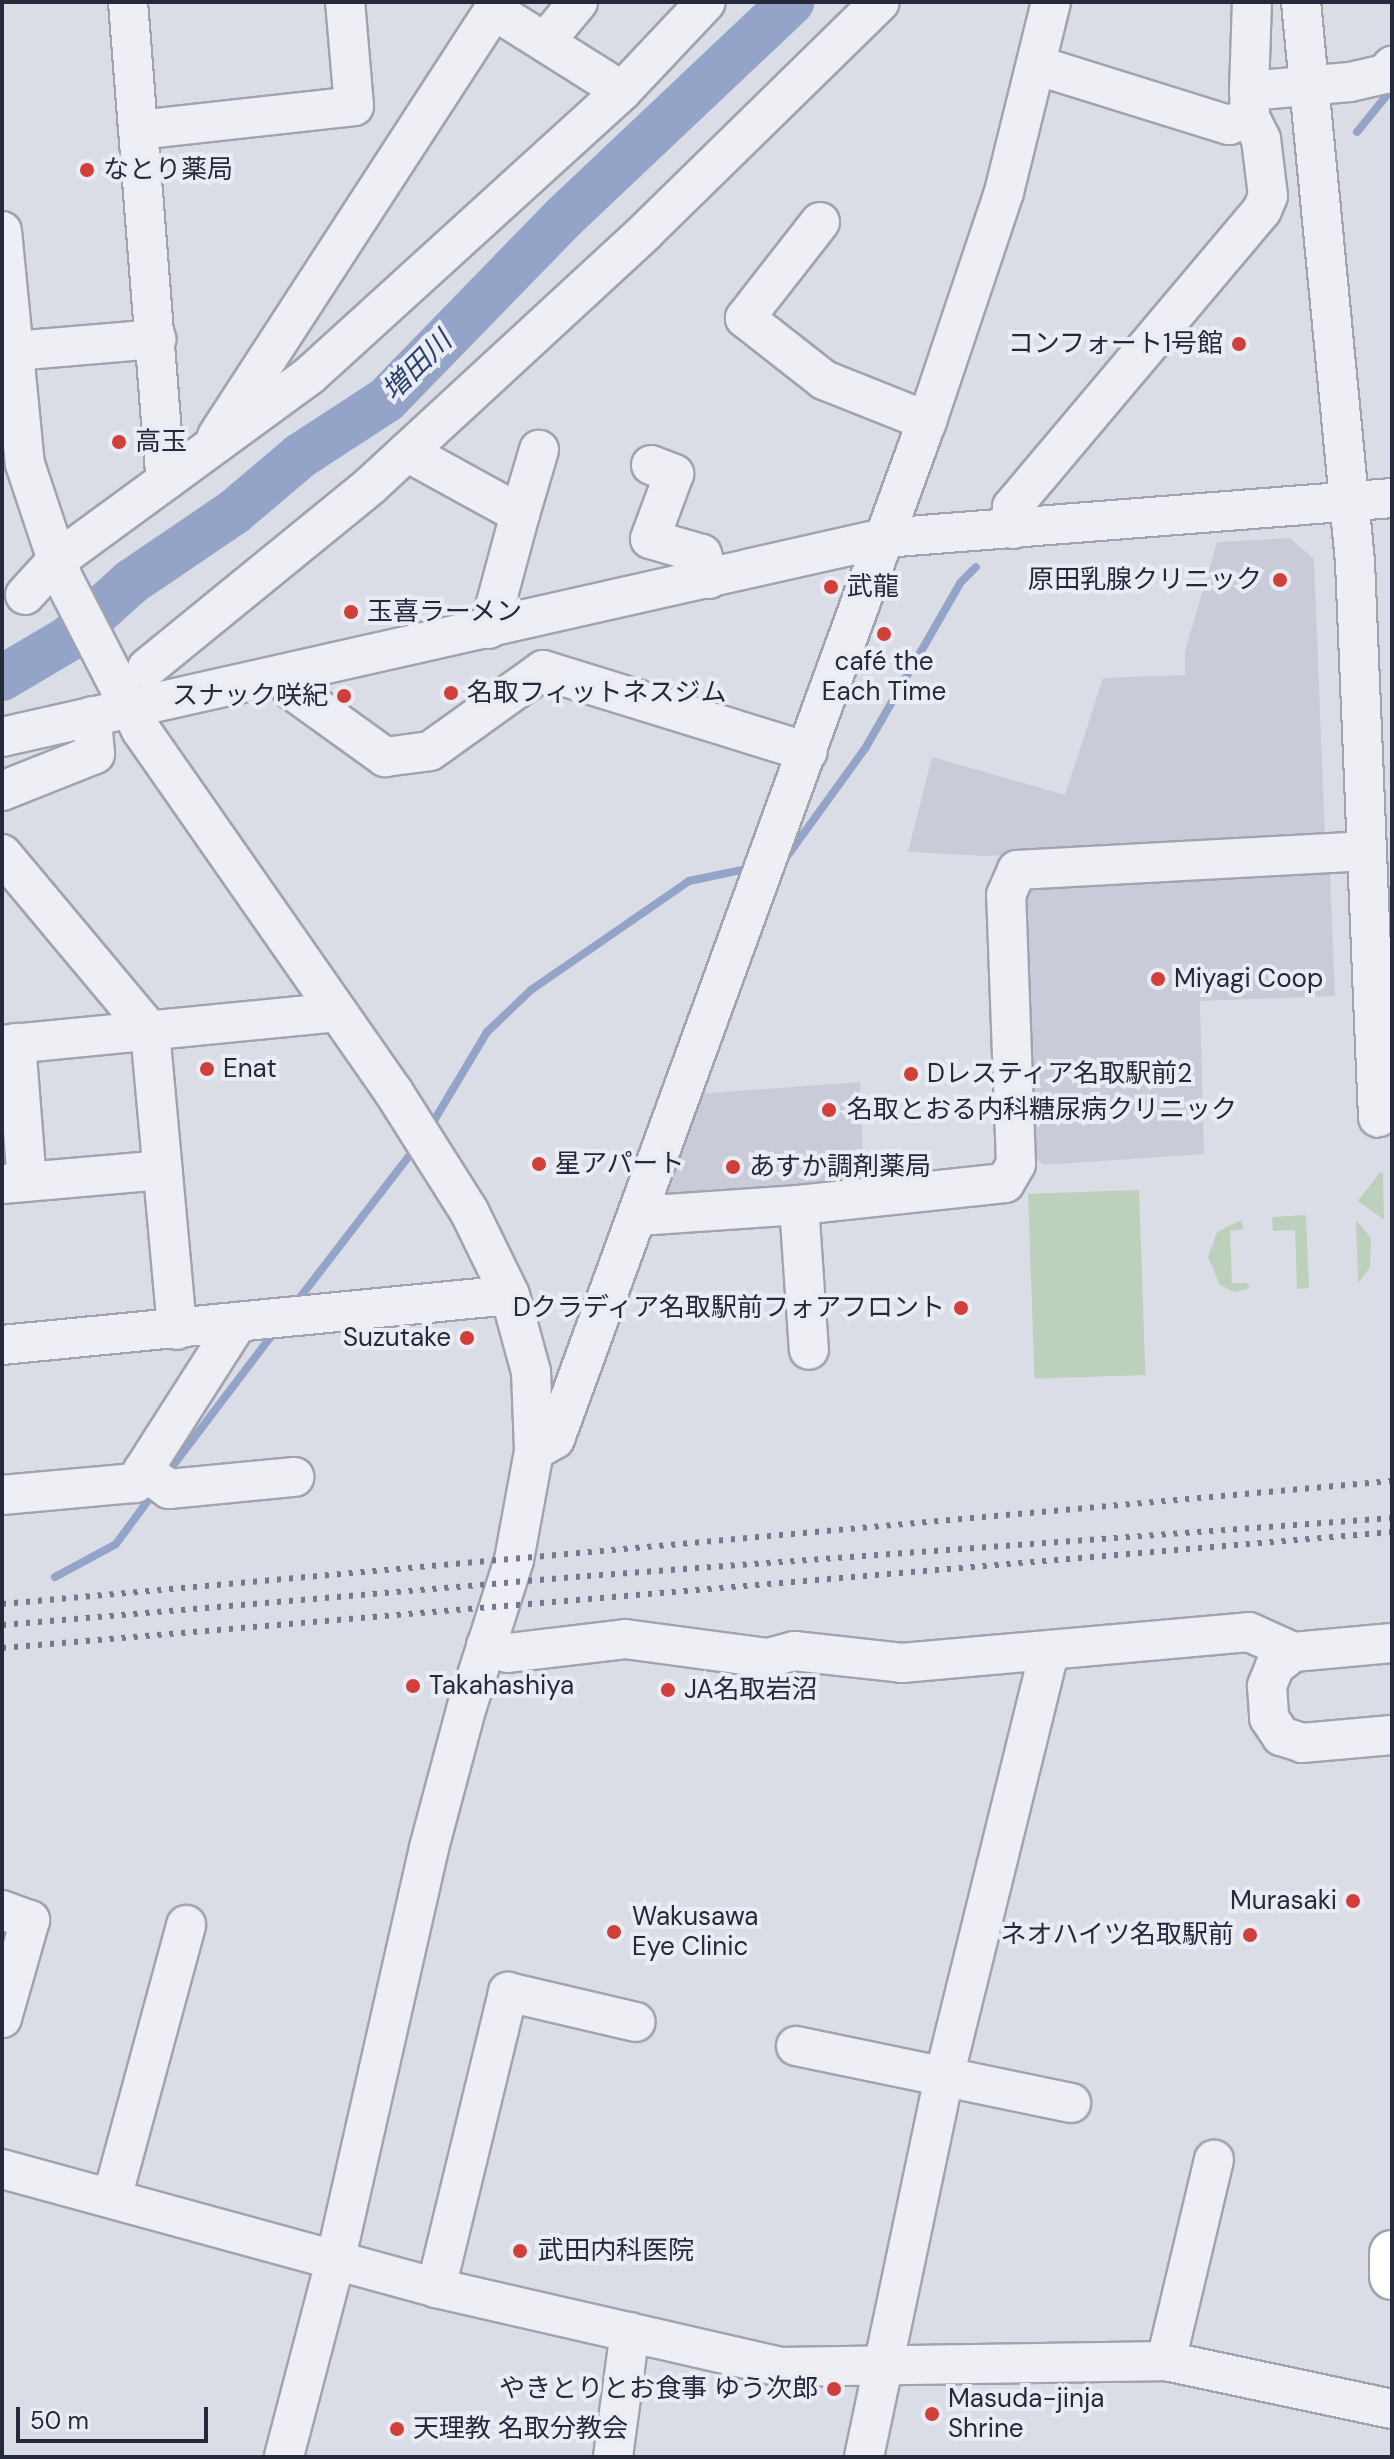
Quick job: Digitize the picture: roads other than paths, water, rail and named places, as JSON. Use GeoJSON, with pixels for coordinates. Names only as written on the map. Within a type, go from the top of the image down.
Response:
{"type":"FeatureCollection","features":[{"type":"Feature","properties":{"kind":"main road"},"geometry":{"type":"LineString","coordinates":[[1392,2253],[1392,2277]]}},
{"type":"Feature","properties":{"kind":"street"},"geometry":{"type":"LineString","coordinates":[[128,2],[166,480]]}},
{"type":"Feature","properties":{"kind":"street"},"geometry":{"type":"LineString","coordinates":[[138,130],[354,106],[345,2]]}},
{"type":"Feature","properties":{"kind":"street"},"geometry":{"type":"LineString","coordinates":[[545,42],[578,2]]}},
{"type":"Feature","properties":{"kind":"street"},"geometry":{"type":"LineString","coordinates":[[25,595],[60,570],[166,480],[310,375],[622,91],[706,2]]}},
{"type":"Feature","properties":{"kind":"street"},"geometry":{"type":"LineString","coordinates":[[2,737],[79,720],[129,685],[407,452],[646,231],[880,2]]}},
{"type":"Feature","properties":{"kind":"street"},"geometry":{"type":"LineString","coordinates":[[534,1451],[555,1439],[927,421],[1004,192],[1051,2]]}},
{"type":"Feature","properties":{"kind":"street"},"geometry":{"type":"LineString","coordinates":[[1013,529],[1012,507],[1262,210],[1268,196],[1261,139],[1250,104],[1252,2]]}},
{"type":"Feature","properties":{"kind":"street"},"geometry":{"type":"LineString","coordinates":[[1301,2],[1350,501],[1378,1118]]}},
{"type":"Feature","properties":{"kind":"street"},"geometry":{"type":"LineString","coordinates":[[210,447],[497,6],[545,42],[622,91]]}},
{"type":"Feature","properties":{"kind":"street"},"geometry":{"type":"LineString","coordinates":[[1036,65],[1229,125],[1250,104],[1309,88],[1390,75]]}},
{"type":"Feature","properties":{"kind":"street"},"geometry":{"type":"LineString","coordinates":[[820,222],[745,318],[824,380],[927,421]]}},
{"type":"Feature","properties":{"kind":"street"},"geometry":{"type":"LineString","coordinates":[[2,231],[7,351],[25,464],[60,570],[336,1012],[469,1211],[510,1295],[531,1372],[534,1451],[514,1560],[486,1645],[429,1848],[335,2262],[284,2457]]}},
{"type":"Feature","properties":{"kind":"street"},"geometry":{"type":"LineString","coordinates":[[7,351],[156,339]]}},
{"type":"Feature","properties":{"kind":"street"},"geometry":{"type":"LineString","coordinates":[[489,629],[539,450]]}},
{"type":"Feature","properties":{"kind":"street"},"geometry":{"type":"LineString","coordinates":[[407,452],[520,514]]}},
{"type":"Feature","properties":{"kind":"street"},"geometry":{"type":"LineString","coordinates":[[674,474],[650,539],[702,554],[709,579]]}},
{"type":"Feature","properties":{"kind":"street"},"geometry":{"type":"LineString","coordinates":[[129,685],[181,699],[884,538],[1392,498]]}},
{"type":"Feature","properties":{"kind":"street"},"geometry":{"type":"LineString","coordinates":[[181,699],[186,637]]}},
{"type":"Feature","properties":{"kind":"street"},"geometry":{"type":"LineString","coordinates":[[288,674],[292,690],[385,757],[430,751],[543,670],[808,752]]}},
{"type":"Feature","properties":{"kind":"street"},"geometry":{"type":"LineString","coordinates":[[2,791],[95,754],[79,720]]}},
{"type":"Feature","properties":{"kind":"street"},"geometry":{"type":"LineString","coordinates":[[638,1216],[992,1188],[1013,1175],[1006,895],[1017,870],[1366,851]]}},
{"type":"Feature","properties":{"kind":"street"},"geometry":{"type":"LineString","coordinates":[[2,854],[150,1031],[177,1330]]}},
{"type":"Feature","properties":{"kind":"street"},"geometry":{"type":"LineString","coordinates":[[162,1170],[14,1183],[9,1044],[336,1012]]}},
{"type":"Feature","properties":{"kind":"street"},"geometry":{"type":"LineString","coordinates":[[799,1205],[809,1350]]}},
{"type":"Feature","properties":{"kind":"street"},"geometry":{"type":"LineString","coordinates":[[2,1345],[510,1295]]}},
{"type":"Feature","properties":{"kind":"street"},"geometry":{"type":"LineString","coordinates":[[153,1477],[251,1321]]}},
{"type":"Feature","properties":{"kind":"street"},"geometry":{"type":"LineString","coordinates":[[2,1495],[135,1483],[153,1477],[294,1477]]}},
{"type":"Feature","properties":{"kind":"street"},"geometry":{"type":"LineString","coordinates":[[486,1645],[508,1653],[625,1639],[768,1658],[794,1651],[902,1663],[1049,1653],[1249,1632],[1293,1652],[1392,1643]]}},
{"type":"Feature","properties":{"kind":"street"},"geometry":{"type":"LineString","coordinates":[[1293,1652],[1275,1666],[1267,1686],[1269,1718],[1281,1736],[1302,1743],[1392,1735]]}},
{"type":"Feature","properties":{"kind":"street"},"geometry":{"type":"LineString","coordinates":[[864,2457],[880,2363],[944,2077],[1049,1653]]}},
{"type":"Feature","properties":{"kind":"street"},"geometry":{"type":"LineString","coordinates":[[2,1910],[30,1920],[2,2018]]}},
{"type":"Feature","properties":{"kind":"street"},"geometry":{"type":"LineString","coordinates":[[112,2198],[186,1925]]}},
{"type":"Feature","properties":{"kind":"street"},"geometry":{"type":"LineString","coordinates":[[436,2288],[508,1992],[636,2022]]}},
{"type":"Feature","properties":{"kind":"street"},"geometry":{"type":"LineString","coordinates":[[796,2046],[1071,2103]]}},
{"type":"Feature","properties":{"kind":"street"},"geometry":{"type":"LineString","coordinates":[[1166,2361],[1214,2160]]}},
{"type":"Feature","properties":{"kind":"street"},"geometry":{"type":"LineString","coordinates":[[2,2169],[436,2288],[782,2367],[880,2363],[1166,2361],[1392,2409]]}},
{"type":"Feature","properties":{"kind":"street"},"geometry":{"type":"LineString","coordinates":[[613,2457],[630,2332]]}},
{"type":"Feature","properties":{"kind":"waterway","name":"増田川"},"geometry":{"type":"LineString","coordinates":[[2,678],[68,639],[131,582],[234,512],[300,456],[386,400],[564,217],[791,2]]}},
{"type":"Feature","properties":{"kind":"waterway"},"geometry":{"type":"LineString","coordinates":[[1357,132],[1392,89]]}},
{"type":"Feature","properties":{"kind":"waterway"},"geometry":{"type":"LineString","coordinates":[[780,866],[866,747],[961,582],[976,567]]}},
{"type":"Feature","properties":{"kind":"waterway"},"geometry":{"type":"LineString","coordinates":[[429,1129],[487,1032],[531,990],[689,881],[751,868]]}},
{"type":"Feature","properties":{"kind":"waterway"},"geometry":{"type":"LineString","coordinates":[[295,1304],[416,1147]]}},
{"type":"Feature","properties":{"kind":"waterway"},"geometry":{"type":"LineString","coordinates":[[165,1476],[275,1331]]}},
{"type":"Feature","properties":{"kind":"waterway"},"geometry":{"type":"LineString","coordinates":[[55,1577],[116,1544],[155,1491]]}},
{"type":"Feature","properties":{"kind":"railway"},"geometry":{"type":"LineString","coordinates":[[2,1604],[1392,1481]]}},
{"type":"Feature","properties":{"kind":"railway"},"geometry":{"type":"LineString","coordinates":[[2,1625],[587,1576],[1392,1518]]}},
{"type":"Feature","properties":{"kind":"railway"},"geometry":{"type":"LineString","coordinates":[[2,1648],[1392,1532]]}},
{"type":"Feature","properties":{"kind":"place","name":"なとり薬局"},"geometry":{"type":"Point","coordinates":[87,170]}},
{"type":"Feature","properties":{"kind":"place","name":"コンフォート1号館"},"geometry":{"type":"Point","coordinates":[1239,344]}},
{"type":"Feature","properties":{"kind":"place","name":"高玉"},"geometry":{"type":"Point","coordinates":[119,442]}},
{"type":"Feature","properties":{"kind":"place","name":"原田乳腺クリニック"},"geometry":{"type":"Point","coordinates":[1280,580]}},
{"type":"Feature","properties":{"kind":"place","name":"武龍"},"geometry":{"type":"Point","coordinates":[831,587]}},
{"type":"Feature","properties":{"kind":"place","name":"玉喜ラーメン"},"geometry":{"type":"Point","coordinates":[351,612]}},
{"type":"Feature","properties":{"kind":"place","name":"café the Each Time"},"geometry":{"type":"Point","coordinates":[884,634]}},
{"type":"Feature","properties":{"kind":"place","name":"名取フィットネスジム"},"geometry":{"type":"Point","coordinates":[451,693]}},
{"type":"Feature","properties":{"kind":"place","name":"スナック咲紀"},"geometry":{"type":"Point","coordinates":[344,696]}},
{"type":"Feature","properties":{"kind":"place","name":"Miyagi Coop"},"geometry":{"type":"Point","coordinates":[1158,979]}},
{"type":"Feature","properties":{"kind":"place","name":"Enat"},"geometry":{"type":"Point","coordinates":[207,1069]}},
{"type":"Feature","properties":{"kind":"place","name":"Dレスティア名取駅前2"},"geometry":{"type":"Point","coordinates":[911,1074]}},
{"type":"Feature","properties":{"kind":"place","name":"名取とおる内科糖尿病クリニック"},"geometry":{"type":"Point","coordinates":[829,1110]}},
{"type":"Feature","properties":{"kind":"place","name":"星アパート"},"geometry":{"type":"Point","coordinates":[539,1164]}},
{"type":"Feature","properties":{"kind":"place","name":"あすか調剤薬局"},"geometry":{"type":"Point","coordinates":[733,1167]}},
{"type":"Feature","properties":{"kind":"place","name":"Dクラディア名取駅前フォアフロント"},"geometry":{"type":"Point","coordinates":[961,1308]}},
{"type":"Feature","properties":{"kind":"place","name":"Suzutake"},"geometry":{"type":"Point","coordinates":[467,1338]}},
{"type":"Feature","properties":{"kind":"place","name":"Takahashiya"},"geometry":{"type":"Point","coordinates":[413,1686]}},
{"type":"Feature","properties":{"kind":"place","name":"JA名取岩沼"},"geometry":{"type":"Point","coordinates":[668,1690]}},
{"type":"Feature","properties":{"kind":"place","name":"Murasaki"},"geometry":{"type":"Point","coordinates":[1353,1901]}},
{"type":"Feature","properties":{"kind":"place","name":"Wakusawa Eye Clinic"},"geometry":{"type":"Point","coordinates":[614,1932]}},
{"type":"Feature","properties":{"kind":"place","name":"ネオハイツ名取駅前"},"geometry":{"type":"Point","coordinates":[1250,1935]}},
{"type":"Feature","properties":{"kind":"place","name":"武田内科医院"},"geometry":{"type":"Point","coordinates":[520,2251]}},
{"type":"Feature","properties":{"kind":"place","name":"やきとりとお食事 ゆう次郎"},"geometry":{"type":"Point","coordinates":[834,2389]}},
{"type":"Feature","properties":{"kind":"place","name":"Masuda-jinja Shrine"},"geometry":{"type":"Point","coordinates":[932,2414]}},
{"type":"Feature","properties":{"kind":"place","name":"天理教 名取分教会"},"geometry":{"type":"Point","coordinates":[397,2429]}}]}
